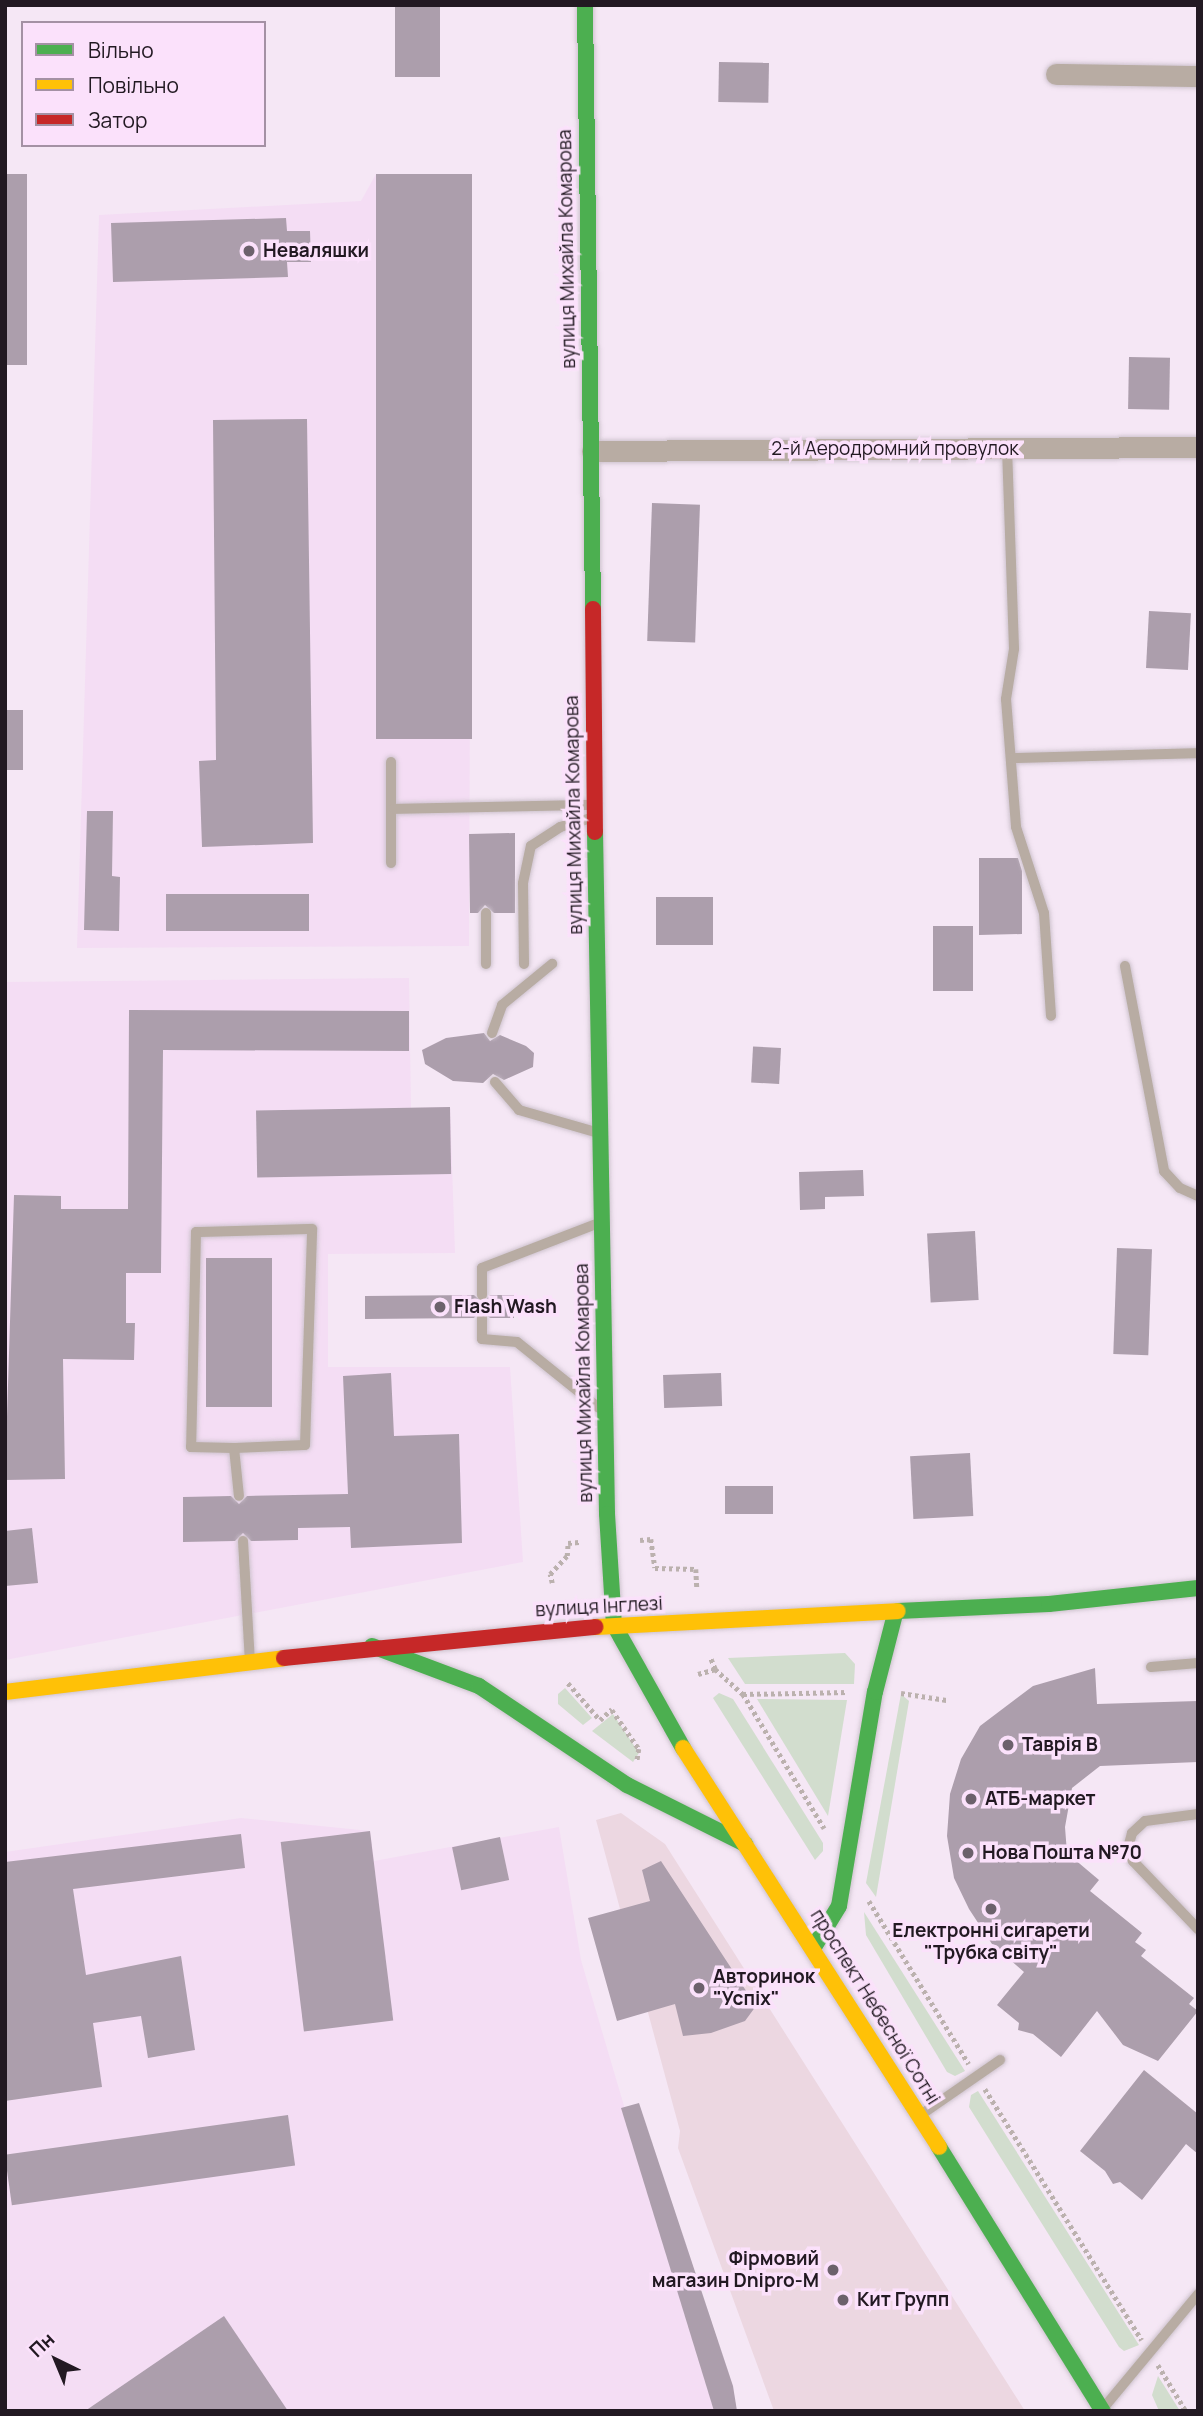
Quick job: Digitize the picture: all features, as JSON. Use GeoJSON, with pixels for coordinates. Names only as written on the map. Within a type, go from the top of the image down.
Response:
{"type":"FeatureCollection","features":[{"type":"Feature","properties":{"kind":"main road","name":"вулиця Михайла Комарова"},"geometry":{"type":"LineString","coordinates":[[585,5],[605,1413],[614,1625]]}},
{"type":"Feature","properties":{"kind":"main road","name":"вулиця Інглезі"},"geometry":{"type":"LineString","coordinates":[[5,1692],[372,1646],[614,1625],[895,1614],[1198,1588]]}},
{"type":"Feature","properties":{"kind":"main road"},"geometry":{"type":"LineString","coordinates":[[814,1947],[839,1906],[875,1692],[895,1614]]}},
{"type":"Feature","properties":{"kind":"main road","name":"проспект Небесної Сотні"},"geometry":{"type":"LineString","coordinates":[[614,1625],[654,1702],[814,1947],[1102,2410]]}},
{"type":"Feature","properties":{"kind":"main road"},"geometry":{"type":"LineString","coordinates":[[372,1646],[479,1686],[627,1784],[747,1845]]}},
{"type":"Feature","properties":{"kind":"street"},"geometry":{"type":"LineString","coordinates":[[1056,74],[1198,76]]}},
{"type":"Feature","properties":{"kind":"street","name":"2-й Аеродромний провулок"},"geometry":{"type":"LineString","coordinates":[[592,451],[1198,447]]}},
{"type":"Feature","properties":{"kind":"lane"},"geometry":{"type":"LineString","coordinates":[[1007,448],[1014,649],[1006,699],[1013,758],[1016,827],[1044,913],[1051,1016]]}},
{"type":"Feature","properties":{"kind":"lane"},"geometry":{"type":"LineString","coordinates":[[1013,758],[1198,753]]}},
{"type":"Feature","properties":{"kind":"lane"},"geometry":{"type":"LineString","coordinates":[[391,762],[394,809],[391,863]]}},
{"type":"Feature","properties":{"kind":"lane"},"geometry":{"type":"LineString","coordinates":[[394,809],[595,811]]}},
{"type":"Feature","properties":{"kind":"lane"},"geometry":{"type":"LineString","coordinates":[[524,964],[520,868],[531,846],[560,827],[595,811]]}},
{"type":"Feature","properties":{"kind":"lane"},"geometry":{"type":"LineString","coordinates":[[486,913],[486,964]]}},
{"type":"Feature","properties":{"kind":"lane"},"geometry":{"type":"LineString","coordinates":[[492,1033],[502,1005],[552,964]]}},
{"type":"Feature","properties":{"kind":"lane"},"geometry":{"type":"LineString","coordinates":[[1125,966],[1164,1171],[1180,1188],[1198,1196]]}},
{"type":"Feature","properties":{"kind":"lane"},"geometry":{"type":"LineString","coordinates":[[495,1082],[519,1110],[600,1133]]}},
{"type":"Feature","properties":{"kind":"lane"},"geometry":{"type":"LineString","coordinates":[[482,1295],[482,1268],[602,1222]]}},
{"type":"Feature","properties":{"kind":"lane"},"geometry":{"type":"LineString","coordinates":[[312,1229],[305,1445],[234,1448],[191,1447],[196,1232],[312,1229]]}},
{"type":"Feature","properties":{"kind":"lane"},"geometry":{"type":"LineString","coordinates":[[482,1318],[482,1339],[517,1342],[605,1413]]}},
{"type":"Feature","properties":{"kind":"lane"},"geometry":{"type":"LineString","coordinates":[[234,1448],[239,1496]]}},
{"type":"Feature","properties":{"kind":"lane"},"geometry":{"type":"LineString","coordinates":[[243,1541],[250,1661]]}},
{"type":"Feature","properties":{"kind":"lane"},"geometry":{"type":"LineString","coordinates":[[1151,1667],[1198,1663]]}},
{"type":"Feature","properties":{"kind":"lane"},"geometry":{"type":"LineString","coordinates":[[1198,1814],[1145,1821],[1132,1833],[1128,1847],[1133,1861],[1198,1929]]}},
{"type":"Feature","properties":{"kind":"lane"},"geometry":{"type":"LineString","coordinates":[[919,2116],[1000,2060]]}},
{"type":"Feature","properties":{"kind":"lane"},"geometry":{"type":"LineString","coordinates":[[1102,2410],[1198,2294]]}},
{"type":"Feature","properties":{"kind":"path"},"geometry":{"type":"LineString","coordinates":[[640,1540],[651,1539],[655,1569],[696,1569],[696,1589]]}},
{"type":"Feature","properties":{"kind":"path"},"geometry":{"type":"LineString","coordinates":[[552,1583],[550,1574],[567,1556],[568,1543],[579,1542]]}},
{"type":"Feature","properties":{"kind":"path"},"geometry":{"type":"LineString","coordinates":[[710,1657],[715,1669],[743,1694],[831,1840]]}},
{"type":"Feature","properties":{"kind":"path"},"geometry":{"type":"LineString","coordinates":[[698,1674],[715,1669]]}},
{"type":"Feature","properties":{"kind":"path"},"geometry":{"type":"LineString","coordinates":[[568,1683],[600,1720],[613,1709],[641,1754],[633,1766]]}},
{"type":"Feature","properties":{"kind":"path"},"geometry":{"type":"LineString","coordinates":[[743,1694],[855,1692]]}},
{"type":"Feature","properties":{"kind":"path"},"geometry":{"type":"LineString","coordinates":[[894,1693],[946,1700]]}},
{"type":"Feature","properties":{"kind":"path"},"geometry":{"type":"LineString","coordinates":[[869,1901],[1186,2411]]}},
{"type":"Feature","properties":{"kind":"shaded area"},"geometry":{"type":"Polygon","coordinates":[[[376,174],[472,174],[469,946],[77,948],[99,215],[361,201],[376,174]]]}},
{"type":"Feature","properties":{"kind":"shaded area"},"geometry":{"type":"Polygon","coordinates":[[[409,978],[411,1108],[450,1107],[455,1253],[328,1254],[328,1367],[510,1367],[523,1562],[5,1660],[5,982],[409,978]]]}},
{"type":"Feature","properties":{"kind":"shaded area","name":"Авторинок \"Успіх\""},"geometry":{"type":"Polygon","coordinates":[[[621,1813],[665,1844],[1025,2411],[774,2411],[678,2148],[680,2131],[596,1820],[621,1813]]]}},
{"type":"Feature","properties":{"kind":"shaded area"},"geometry":{"type":"Polygon","coordinates":[[[241,1818],[370,1831],[374,1861],[559,1827],[581,1960],[714,2411],[5,2411],[5,1852],[241,1818]]]}},
{"type":"Feature","properties":{"kind":"green space"},"geometry":{"type":"Polygon","coordinates":[[[845,1653],[855,1664],[854,1684],[745,1684],[728,1658],[845,1653]]]}},
{"type":"Feature","properties":{"kind":"green space"},"geometry":{"type":"Polygon","coordinates":[[[565,1688],[592,1718],[583,1725],[558,1704],[558,1694],[565,1688]]]}},
{"type":"Feature","properties":{"kind":"green space"},"geometry":{"type":"Polygon","coordinates":[[[719,1693],[733,1699],[823,1843],[823,1851],[815,1860],[713,1698],[719,1693]]]}},
{"type":"Feature","properties":{"kind":"green space"},"geometry":{"type":"Polygon","coordinates":[[[901,1694],[909,1701],[876,1897],[866,1883],[901,1694]]]}},
{"type":"Feature","properties":{"kind":"green space"},"geometry":{"type":"Polygon","coordinates":[[[757,1699],[847,1700],[828,1816],[757,1699]]]}},
{"type":"Feature","properties":{"kind":"green space"},"geometry":{"type":"Polygon","coordinates":[[[613,1714],[639,1753],[633,1762],[592,1731],[613,1714]]]}},
{"type":"Feature","properties":{"kind":"green space"},"geometry":{"type":"Polygon","coordinates":[[[864,1912],[965,2071],[955,2076],[947,2072],[866,1935],[864,1912]]]}},
{"type":"Feature","properties":{"kind":"green space"},"geometry":{"type":"Polygon","coordinates":[[[978,2091],[1139,2345],[1124,2351],[1119,2347],[969,2107],[971,2095],[978,2091]]]}},
{"type":"Feature","properties":{"kind":"green space"},"geometry":{"type":"Polygon","coordinates":[[[1158,2376],[1180,2411],[1159,2411],[1152,2395],[1158,2376]]]}},
{"type":"Feature","properties":{"kind":"building"},"geometry":{"type":"Polygon","coordinates":[[[395,5],[440,5],[440,77],[395,77],[395,5]]]}},
{"type":"Feature","properties":{"kind":"building"},"geometry":{"type":"Polygon","coordinates":[[[719,62],[769,63],[768,103],[718,102],[719,62]]]}},
{"type":"Feature","properties":{"kind":"building"},"geometry":{"type":"Polygon","coordinates":[[[5,174],[27,174],[27,365],[5,365],[5,174]]]}},
{"type":"Feature","properties":{"kind":"building"},"geometry":{"type":"Polygon","coordinates":[[[376,174],[472,174],[472,739],[376,739],[376,174]]]}},
{"type":"Feature","properties":{"kind":"building"},"geometry":{"type":"Polygon","coordinates":[[[286,218],[287,231],[310,231],[311,262],[287,262],[288,277],[113,282],[111,223],[286,218]]]}},
{"type":"Feature","properties":{"kind":"building"},"geometry":{"type":"Polygon","coordinates":[[[1129,357],[1170,358],[1169,410],[1128,409],[1129,357]]]}},
{"type":"Feature","properties":{"kind":"building"},"geometry":{"type":"Polygon","coordinates":[[[307,419],[313,843],[202,847],[199,761],[216,760],[213,420],[307,419]]]}},
{"type":"Feature","properties":{"kind":"building"},"geometry":{"type":"Polygon","coordinates":[[[652,503],[700,505],[695,643],[647,641],[652,503]]]}},
{"type":"Feature","properties":{"kind":"building"},"geometry":{"type":"Polygon","coordinates":[[[1149,611],[1191,613],[1188,670],[1146,668],[1149,611]]]}},
{"type":"Feature","properties":{"kind":"building"},"geometry":{"type":"Polygon","coordinates":[[[5,710],[23,710],[23,770],[5,770],[5,710]]]}},
{"type":"Feature","properties":{"kind":"building"},"geometry":{"type":"Polygon","coordinates":[[[87,811],[113,811],[112,876],[120,877],[119,931],[84,930],[87,811]]]}},
{"type":"Feature","properties":{"kind":"building"},"geometry":{"type":"Polygon","coordinates":[[[515,833],[515,913],[494,913],[485,905],[478,913],[470,913],[469,834],[515,833]]]}},
{"type":"Feature","properties":{"kind":"building"},"geometry":{"type":"Polygon","coordinates":[[[979,858],[1018,858],[1022,871],[1022,934],[979,935],[979,858]]]}},
{"type":"Feature","properties":{"kind":"building"},"geometry":{"type":"Polygon","coordinates":[[[166,894],[309,894],[309,931],[166,931],[166,894]]]}},
{"type":"Feature","properties":{"kind":"building"},"geometry":{"type":"Polygon","coordinates":[[[656,897],[713,897],[713,945],[656,945],[656,897]]]}},
{"type":"Feature","properties":{"kind":"building"},"geometry":{"type":"Polygon","coordinates":[[[933,926],[973,926],[973,991],[933,991],[933,926]]]}},
{"type":"Feature","properties":{"kind":"building"},"geometry":{"type":"Polygon","coordinates":[[[129,1010],[409,1011],[409,1051],[163,1050],[161,1273],[126,1273],[126,1323],[135,1323],[134,1360],[63,1359],[65,1479],[5,1480],[14,1195],[61,1196],[61,1209],[128,1209],[129,1010]]]}},
{"type":"Feature","properties":{"kind":"building"},"geometry":{"type":"Polygon","coordinates":[[[484,1033],[490,1041],[500,1035],[526,1046],[534,1053],[533,1067],[504,1080],[493,1074],[483,1083],[453,1081],[425,1064],[422,1050],[446,1038],[484,1033]]]}},
{"type":"Feature","properties":{"kind":"building"},"geometry":{"type":"Polygon","coordinates":[[[753,1047],[781,1048],[779,1084],[751,1082],[753,1047]]]}},
{"type":"Feature","properties":{"kind":"building"},"geometry":{"type":"Polygon","coordinates":[[[450,1107],[451,1174],[257,1177],[256,1110],[450,1107]]]}},
{"type":"Feature","properties":{"kind":"building"},"geometry":{"type":"Polygon","coordinates":[[[863,1170],[864,1196],[825,1197],[825,1209],[800,1210],[799,1172],[863,1170]]]}},
{"type":"Feature","properties":{"kind":"building"},"geometry":{"type":"Polygon","coordinates":[[[975,1231],[979,1300],[931,1302],[927,1234],[975,1231]]]}},
{"type":"Feature","properties":{"kind":"building"},"geometry":{"type":"Polygon","coordinates":[[[1117,1248],[1152,1249],[1148,1355],[1113,1354],[1117,1248]]]}},
{"type":"Feature","properties":{"kind":"building"},"geometry":{"type":"Polygon","coordinates":[[[206,1258],[272,1258],[272,1407],[206,1407],[206,1258]]]}},
{"type":"Feature","properties":{"kind":"building","name":"Flash Wash"},"geometry":{"type":"Polygon","coordinates":[[[474,1295],[483,1303],[490,1295],[514,1295],[514,1318],[490,1318],[481,1310],[474,1318],[365,1319],[365,1296],[474,1295]]]}},
{"type":"Feature","properties":{"kind":"building"},"geometry":{"type":"Polygon","coordinates":[[[391,1373],[394,1436],[459,1434],[462,1543],[351,1548],[350,1527],[298,1528],[298,1540],[251,1541],[243,1533],[235,1541],[183,1542],[183,1497],[231,1496],[239,1504],[247,1496],[348,1494],[343,1376],[391,1373]]]}},
{"type":"Feature","properties":{"kind":"building"},"geometry":{"type":"Polygon","coordinates":[[[721,1373],[722,1406],[664,1408],[663,1375],[721,1373]]]}},
{"type":"Feature","properties":{"kind":"building"},"geometry":{"type":"Polygon","coordinates":[[[970,1453],[973,1516],[913,1519],[910,1456],[970,1453]]]}},
{"type":"Feature","properties":{"kind":"building"},"geometry":{"type":"Polygon","coordinates":[[[725,1486],[773,1486],[773,1514],[725,1514],[725,1486]]]}},
{"type":"Feature","properties":{"kind":"building"},"geometry":{"type":"Polygon","coordinates":[[[32,1528],[38,1583],[5,1586],[5,1531],[32,1528]]]}},
{"type":"Feature","properties":{"kind":"building"},"geometry":{"type":"Polygon","coordinates":[[[1095,1668],[1097,1704],[1198,1701],[1198,1762],[1100,1766],[1072,1788],[1065,1827],[1067,1853],[1099,1880],[1090,1891],[1142,1933],[1135,1942],[1146,1950],[1141,1956],[1194,1998],[1189,2004],[1198,2011],[1158,2061],[1123,2045],[1097,2011],[1061,2057],[1033,2034],[1018,2030],[1019,2023],[997,2005],[1024,1972],[992,1944],[969,1909],[954,1878],[947,1836],[950,1794],[961,1759],[980,1726],[1033,1686],[1095,1668]]]}},
{"type":"Feature","properties":{"kind":"building"},"geometry":{"type":"Polygon","coordinates":[[[370,1831],[393,2021],[304,2032],[281,1842],[370,1831]]]}},
{"type":"Feature","properties":{"kind":"building"},"geometry":{"type":"Polygon","coordinates":[[[241,1834],[245,1868],[73,1889],[86,1975],[181,1956],[195,2050],[148,2058],[141,2016],[93,2023],[102,2087],[5,2101],[5,1862],[241,1834]]]}},
{"type":"Feature","properties":{"kind":"building"},"geometry":{"type":"Polygon","coordinates":[[[500,1837],[509,1880],[461,1890],[452,1847],[500,1837]]]}},
{"type":"Feature","properties":{"kind":"building"},"geometry":{"type":"Polygon","coordinates":[[[661,1861],[756,2006],[745,2021],[711,2033],[683,2036],[675,2004],[617,2021],[588,1918],[650,1901],[642,1870],[661,1861]]]}},
{"type":"Feature","properties":{"kind":"building"},"geometry":{"type":"Polygon","coordinates":[[[1144,2070],[1198,2114],[1198,2154],[1186,2144],[1142,2200],[1120,2182],[1113,2184],[1105,2171],[1080,2151],[1144,2070]]]}},
{"type":"Feature","properties":{"kind":"building"},"geometry":{"type":"Polygon","coordinates":[[[639,2103],[733,2386],[737,2411],[714,2411],[621,2108],[639,2103]]]}},
{"type":"Feature","properties":{"kind":"building"},"geometry":{"type":"Polygon","coordinates":[[[288,2115],[295,2166],[12,2205],[5,2155],[288,2115]]]}},
{"type":"Feature","properties":{"kind":"building"},"geometry":{"type":"Polygon","coordinates":[[[224,2316],[288,2411],[85,2411],[224,2316]]]}},
{"type":"Feature","properties":{"kind":"traffic: fast"},"geometry":{"type":"LineString","coordinates":[[585,5],[593,609]]}},
{"type":"Feature","properties":{"kind":"traffic: fast"},"geometry":{"type":"LineString","coordinates":[[595,832],[607,1514],[614,1625],[683,1748]]}},
{"type":"Feature","properties":{"kind":"traffic: fast"},"geometry":{"type":"LineString","coordinates":[[898,1611],[1049,1604],[1198,1588]]}},
{"type":"Feature","properties":{"kind":"traffic: fast"},"geometry":{"type":"LineString","coordinates":[[814,1947],[839,1906],[875,1692],[895,1614]]}},
{"type":"Feature","properties":{"kind":"traffic: fast"},"geometry":{"type":"LineString","coordinates":[[372,1646],[479,1686],[627,1785],[745,1844]]}},
{"type":"Feature","properties":{"kind":"traffic: fast"},"geometry":{"type":"LineString","coordinates":[[939,2147],[1103,2411]]}},
{"type":"Feature","properties":{"kind":"traffic: slow"},"geometry":{"type":"LineString","coordinates":[[595,1627],[898,1611]]}},
{"type":"Feature","properties":{"kind":"traffic: slow"},"geometry":{"type":"LineString","coordinates":[[5,1692],[284,1658]]}},
{"type":"Feature","properties":{"kind":"traffic: slow"},"geometry":{"type":"LineString","coordinates":[[683,1748],[939,2147]]}},
{"type":"Feature","properties":{"kind":"traffic: jam"},"geometry":{"type":"LineString","coordinates":[[593,609],[595,832]]}},
{"type":"Feature","properties":{"kind":"traffic: jam"},"geometry":{"type":"LineString","coordinates":[[284,1658],[595,1627]]}},
{"type":"Feature","properties":{"kind":"place","name":"Неваляшки"},"geometry":{"type":"Point","coordinates":[249,251]}},
{"type":"Feature","properties":{"kind":"place","name":"Flash Wash"},"geometry":{"type":"Point","coordinates":[440,1307]}},
{"type":"Feature","properties":{"kind":"place","name":"Таврія В"},"geometry":{"type":"Point","coordinates":[1008,1745]}},
{"type":"Feature","properties":{"kind":"place","name":"АТБ-маркет"},"geometry":{"type":"Point","coordinates":[971,1799]}},
{"type":"Feature","properties":{"kind":"place","name":"Нова Пошта №70"},"geometry":{"type":"Point","coordinates":[968,1853]}},
{"type":"Feature","properties":{"kind":"place","name":"Електронні сигарети \"Трубка світу\""},"geometry":{"type":"Point","coordinates":[991,1909]}},
{"type":"Feature","properties":{"kind":"place","name":"Авторинок \"Успіх\""},"geometry":{"type":"Point","coordinates":[699,1988]}},
{"type":"Feature","properties":{"kind":"place","name":"Фірмовий магазин Dnipro-M"},"geometry":{"type":"Point","coordinates":[833,2270]}},
{"type":"Feature","properties":{"kind":"place","name":"Кит Групп"},"geometry":{"type":"Point","coordinates":[843,2300]}}]}
